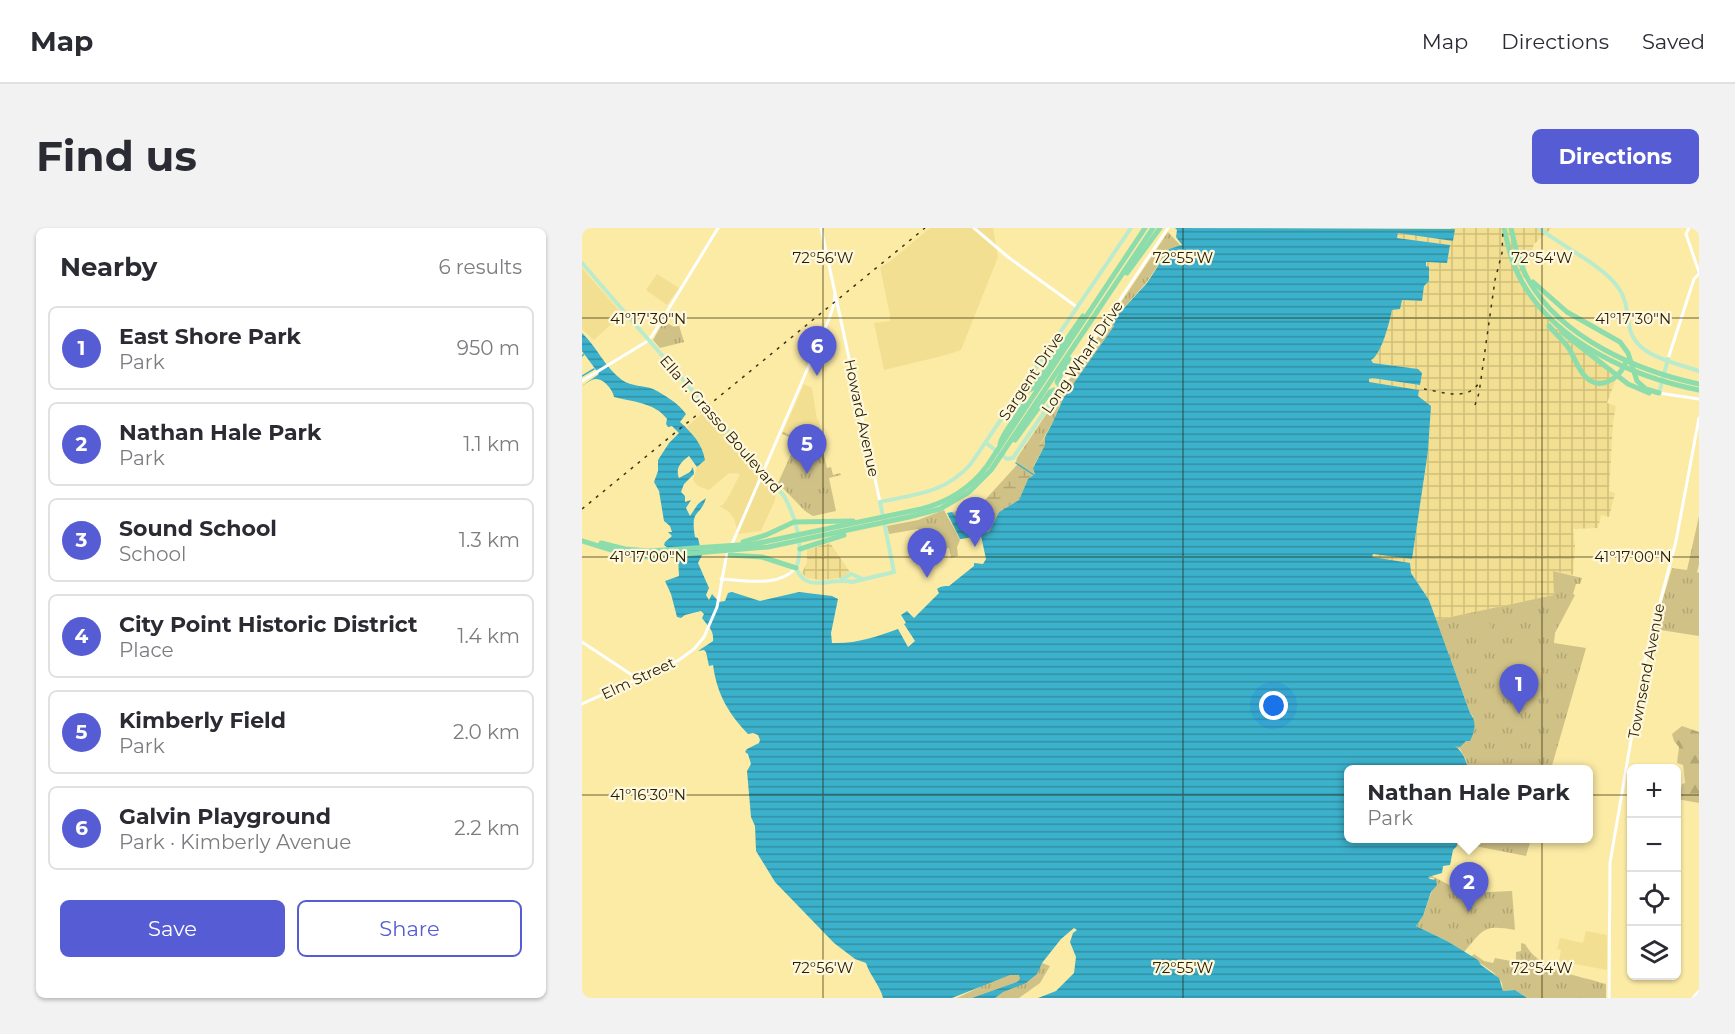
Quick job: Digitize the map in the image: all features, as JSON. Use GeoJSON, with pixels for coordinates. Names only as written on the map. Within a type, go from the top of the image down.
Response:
{"type":"FeatureCollection","features":[{"type":"Feature","properties":{"kind":"highway"},"geometry":{"type":"LineString","coordinates":[[999,453],[1145,228]]}},
{"type":"Feature","properties":{"kind":"highway"},"geometry":{"type":"LineString","coordinates":[[1104,303],[1153,228]]}},
{"type":"Feature","properties":{"kind":"highway"},"geometry":{"type":"LineString","coordinates":[[802,537],[871,526],[928,513],[954,502],[974,488],[1104,303],[1160,228]]}},
{"type":"Feature","properties":{"kind":"highway"},"geometry":{"type":"LineString","coordinates":[[1504,228],[1512,260],[1532,288],[1561,318],[1591,341],[1626,361],[1661,375],[1699,384]]}},
{"type":"Feature","properties":{"kind":"highway"},"geometry":{"type":"LineString","coordinates":[[1511,228],[1516,253],[1532,288],[1584,376],[1598,383],[1606,383],[1618,374],[1625,362],[1624,348]]}},
{"type":"Feature","properties":{"kind":"highway"},"geometry":{"type":"LineString","coordinates":[[1532,288],[1567,312],[1615,338],[1624,348],[1636,378],[1646,388],[1659,393]]}},
{"type":"Feature","properties":{"kind":"highway"},"geometry":{"type":"LineString","coordinates":[[1021,391],[1027,392],[1033,388],[1073,330],[1100,296]]}},
{"type":"Feature","properties":{"kind":"highway"},"geometry":{"type":"LineString","coordinates":[[1554,325],[1609,373],[1610,377],[1606,381],[1598,383]]}},
{"type":"Feature","properties":{"kind":"highway"},"geometry":{"type":"LineString","coordinates":[[1554,325],[1622,366],[1665,382],[1699,390]]}},
{"type":"Feature","properties":{"kind":"highway"},"geometry":{"type":"LineString","coordinates":[[582,539],[651,554],[741,550],[926,508],[955,496],[975,480],[1026,425],[1050,392],[1060,390],[1057,380],[1084,331]]}},
{"type":"Feature","properties":{"kind":"highway"},"geometry":{"type":"LineString","coordinates":[[1602,365],[1640,390],[1659,393]]}},
{"type":"Feature","properties":{"kind":"highway"},"geometry":{"type":"LineString","coordinates":[[999,453],[1002,436],[1023,405],[1024,399],[1021,391]]}},
{"type":"Feature","properties":{"kind":"highway"},"geometry":{"type":"LineString","coordinates":[[651,554],[730,546],[794,522],[841,522],[878,518]]}},
{"type":"Feature","properties":{"kind":"highway"},"geometry":{"type":"LineString","coordinates":[[800,549],[871,526]]}},
{"type":"Feature","properties":{"kind":"highway"},"geometry":{"type":"LineString","coordinates":[[730,546],[796,568]]}},
{"type":"Feature","properties":{"kind":"main road"},"geometry":{"type":"LineString","coordinates":[[582,381],[648,340],[718,228]]}},
{"type":"Feature","properties":{"kind":"main road","name":"Howard Avenue"},"geometry":{"type":"LineString","coordinates":[[821,228],[894,572],[855,578]]}},
{"type":"Feature","properties":{"kind":"main road"},"geometry":{"type":"LineString","coordinates":[[974,228],[1008,257],[1077,307]]}},
{"type":"Feature","properties":{"kind":"main road","name":"Sargent Drive"},"geometry":{"type":"LineString","coordinates":[[880,502],[933,491],[952,482],[970,465],[1131,228]]}},
{"type":"Feature","properties":{"kind":"main road","name":"Long Wharf Drive"},"geometry":{"type":"LineString","coordinates":[[986,443],[1007,459],[1012,459],[1168,228]]}},
{"type":"Feature","properties":{"kind":"main road"},"geometry":{"type":"LineString","coordinates":[[1539,228],[1618,286],[1627,306],[1630,329],[1634,339],[1646,351],[1699,371]]}},
{"type":"Feature","properties":{"kind":"main road"},"geometry":{"type":"LineString","coordinates":[[1689,228],[1686,234],[1699,273],[1694,279],[1659,393],[1699,399]]}},
{"type":"Feature","properties":{"kind":"main road","name":"Ella T. Grasso Boulevard"},"geometry":{"type":"LineString","coordinates":[[582,263],[784,496],[790,507],[800,549],[796,568]]}},
{"type":"Feature","properties":{"kind":"main road"},"geometry":{"type":"LineString","coordinates":[[836,304],[726,558],[721,579],[777,580],[786,577],[796,568],[801,578],[808,582],[848,579],[852,582],[855,578],[851,573],[848,579]]}},
{"type":"Feature","properties":{"kind":"main road","name":"Townsend Avenue"},"geometry":{"type":"LineString","coordinates":[[1609,998],[1611,863],[1644,664],[1677,541],[1699,418]]}},
{"type":"Feature","properties":{"kind":"main road","name":"Elm Street"},"geometry":{"type":"LineString","coordinates":[[582,704],[679,660],[692,651],[708,630],[715,614],[721,579]]}},
{"type":"Feature","properties":{"kind":"main road"},"geometry":{"type":"LineString","coordinates":[[582,642],[638,679]]}},
{"type":"Feature","properties":{"kind":"main road"},"geometry":{"type":"LineString","coordinates":[[1693,998],[1699,991]]}},
{"type":"Feature","properties":{"kind":"shaded area"},"geometry":{"type":"Polygon","coordinates":[[[930,228],[993,228],[998,257],[961,350],[884,370],[874,323],[890,321],[880,267],[930,228]]]}},
{"type":"Feature","properties":{"kind":"shaded area"},"geometry":{"type":"Polygon","coordinates":[[[1450,228],[1552,228],[1534,244],[1522,282],[1555,326],[1616,379],[1607,403],[1616,406],[1609,491],[1615,493],[1609,517],[1601,515],[1598,528],[1573,529],[1575,547],[1573,575],[1554,571],[1555,595],[1436,620],[1429,600],[1411,573],[1372,558],[1372,554],[1412,559],[1428,451],[1431,406],[1418,396],[1418,390],[1369,382],[1369,379],[1420,385],[1417,369],[1373,363],[1371,360],[1377,355],[1389,325],[1392,310],[1402,300],[1422,301],[1427,262],[1447,262],[1449,245],[1397,238],[1398,233],[1455,230],[1450,228]]]}},
{"type":"Feature","properties":{"kind":"shaded area"},"geometry":{"type":"Polygon","coordinates":[[[582,268],[622,314],[594,340],[582,329],[582,268]]]}},
{"type":"Feature","properties":{"kind":"shaded area"},"geometry":{"type":"Polygon","coordinates":[[[657,274],[679,288],[667,305],[646,290],[657,274]]]}},
{"type":"Feature","properties":{"kind":"shaded area"},"geometry":{"type":"Polygon","coordinates":[[[804,384],[812,388],[817,420],[819,420],[823,438],[799,439],[783,432],[804,384]]]}},
{"type":"Feature","properties":{"kind":"shaded area"},"geometry":{"type":"Polygon","coordinates":[[[706,410],[776,490],[775,500],[761,531],[738,534],[734,518],[719,506],[723,505],[729,496],[740,474],[729,473],[709,490],[698,486],[693,480],[697,467],[704,461],[704,456],[700,445],[687,427],[706,410]]]}},
{"type":"Feature","properties":{"kind":"shaded area"},"geometry":{"type":"Polygon","coordinates":[[[830,543],[850,572],[840,578],[820,580],[807,578],[802,573],[807,562],[807,550],[830,543]]]}},
{"type":"Feature","properties":{"kind":"shaded area"},"geometry":{"type":"Polygon","coordinates":[[[1586,931],[1607,935],[1607,970],[1559,961],[1561,950],[1557,949],[1560,938],[1583,943],[1586,931]]]}},
{"type":"Feature","properties":{"kind":"green space"},"geometry":{"type":"Polygon","coordinates":[[[1168,232],[1181,246],[1169,249],[1146,283],[1114,319],[1114,326],[1064,397],[1052,424],[1030,461],[1026,466],[1021,466],[1016,462],[1017,458],[1168,232]]]}},
{"type":"Feature","properties":{"kind":"green space"},"geometry":{"type":"Polygon","coordinates":[[[664,321],[674,327],[678,322],[684,342],[660,348],[653,340],[664,321]]]}},
{"type":"Feature","properties":{"kind":"green space"},"geometry":{"type":"Polygon","coordinates":[[[783,432],[806,439],[820,439],[827,468],[831,467],[833,475],[840,473],[841,475],[829,478],[836,511],[813,516],[805,511],[778,483],[797,441],[782,434],[783,432]]]}},
{"type":"Feature","properties":{"kind":"green space"},"geometry":{"type":"Polygon","coordinates":[[[1045,437],[1045,445],[1033,467],[1036,473],[1028,479],[1019,500],[999,512],[989,532],[972,531],[964,525],[952,512],[970,509],[984,501],[1018,464],[1025,466],[1045,437]]]}},
{"type":"Feature","properties":{"kind":"green space"},"geometry":{"type":"Polygon","coordinates":[[[944,510],[960,540],[957,547],[958,556],[951,558],[949,548],[924,553],[918,529],[889,534],[887,526],[918,520],[944,510]]]}},
{"type":"Feature","properties":{"kind":"green space"},"geometry":{"type":"Polygon","coordinates":[[[1699,516],[1697,572],[1699,573],[1699,636],[1654,629],[1672,568],[1687,570],[1699,516]]]}},
{"type":"Feature","properties":{"kind":"green space"},"geometry":{"type":"Polygon","coordinates":[[[948,530],[956,536],[958,543],[925,549],[921,533],[932,533],[941,541],[939,531],[948,530]]]}},
{"type":"Feature","properties":{"kind":"green space"},"geometry":{"type":"Polygon","coordinates":[[[1553,571],[1582,578],[1580,584],[1576,584],[1573,594],[1575,595],[1555,633],[1554,643],[1586,648],[1552,765],[1467,765],[1460,749],[1455,746],[1460,746],[1466,741],[1473,716],[1436,620],[1554,595],[1553,571]]]}},
{"type":"Feature","properties":{"kind":"green space"},"geometry":{"type":"Polygon","coordinates":[[[1488,613],[1492,639],[1476,641],[1471,616],[1488,613]]]}},
{"type":"Feature","properties":{"kind":"green space"},"geometry":{"type":"Polygon","coordinates":[[[1515,644],[1533,648],[1544,661],[1520,674],[1517,673],[1504,649],[1515,644]]]}},
{"type":"Feature","properties":{"kind":"green space"},"geometry":{"type":"Polygon","coordinates":[[[1502,652],[1513,674],[1492,685],[1489,675],[1490,666],[1502,652]]]}},
{"type":"Feature","properties":{"kind":"green space"},"geometry":{"type":"Polygon","coordinates":[[[1541,666],[1543,685],[1530,699],[1520,677],[1541,666]]]}},
{"type":"Feature","properties":{"kind":"green space"},"geometry":{"type":"Polygon","coordinates":[[[1517,677],[1528,698],[1518,702],[1504,699],[1493,688],[1517,677]]]}},
{"type":"Feature","properties":{"kind":"green space"},"geometry":{"type":"Polygon","coordinates":[[[1682,726],[1699,732],[1699,803],[1681,800],[1681,788],[1685,783],[1683,765],[1677,763],[1679,747],[1672,734],[1682,726]]]}},
{"type":"Feature","properties":{"kind":"green space"},"geometry":{"type":"Polygon","coordinates":[[[1470,843],[1530,843],[1526,856],[1470,845],[1470,843]]]}},
{"type":"Feature","properties":{"kind":"green space"},"geometry":{"type":"Polygon","coordinates":[[[1430,875],[1465,893],[1512,891],[1515,930],[1490,928],[1485,930],[1464,952],[1416,926],[1423,916],[1433,888],[1434,878],[1428,878],[1430,875]]]}},
{"type":"Feature","properties":{"kind":"green space"},"geometry":{"type":"Polygon","coordinates":[[[1521,943],[1550,967],[1606,984],[1606,998],[1527,998],[1515,990],[1503,991],[1502,983],[1493,972],[1471,957],[1474,954],[1484,961],[1493,963],[1495,958],[1516,962],[1516,952],[1521,951],[1521,943]]]}},
{"type":"Feature","properties":{"kind":"green space"},"geometry":{"type":"Polygon","coordinates":[[[1042,963],[1050,966],[1040,983],[1019,998],[957,998],[992,981],[1042,963]]]}},
{"type":"Feature","properties":{"kind":"water"},"geometry":{"type":"Polygon","coordinates":[[[1175,228],[1455,229],[1453,241],[1398,233],[1397,238],[1450,245],[1447,263],[1426,262],[1426,266],[1429,267],[1429,281],[1424,286],[1422,301],[1402,300],[1400,309],[1392,310],[1382,345],[1371,360],[1373,363],[1418,369],[1422,373],[1420,385],[1372,378],[1369,382],[1419,390],[1418,396],[1431,406],[1428,451],[1412,559],[1373,554],[1372,557],[1410,563],[1411,573],[1429,600],[1474,720],[1474,730],[1470,741],[1466,741],[1460,747],[1455,746],[1460,750],[1467,765],[1344,765],[1344,843],[1457,843],[1453,850],[1450,865],[1443,866],[1442,873],[1428,877],[1436,880],[1437,885],[1431,892],[1423,916],[1416,926],[1478,960],[1481,965],[1499,978],[1503,991],[1515,990],[1527,998],[1038,998],[1056,991],[1074,973],[1076,957],[1070,942],[1073,933],[1077,930],[1074,928],[1061,939],[1042,963],[1037,974],[1026,983],[1003,992],[995,998],[972,998],[1017,982],[1020,979],[1019,975],[1010,975],[952,998],[883,998],[866,963],[855,959],[834,943],[775,882],[756,851],[755,826],[751,817],[747,771],[751,764],[745,752],[760,740],[758,735],[748,734],[735,718],[721,694],[713,665],[709,666],[706,652],[698,651],[713,641],[712,631],[702,618],[704,614],[701,611],[681,618],[677,617],[665,581],[679,576],[678,556],[664,545],[672,536],[668,532],[672,532],[670,526],[664,521],[659,491],[654,482],[658,471],[658,460],[679,433],[672,426],[668,427],[667,419],[656,409],[642,403],[614,397],[610,388],[599,379],[594,379],[582,386],[599,374],[582,351],[582,333],[611,370],[622,380],[658,391],[686,414],[680,422],[702,448],[705,460],[697,467],[689,456],[680,466],[678,474],[679,478],[690,472],[693,467],[694,474],[684,484],[681,492],[685,496],[685,502],[691,500],[686,508],[690,516],[698,504],[706,498],[695,517],[694,528],[702,555],[698,563],[709,588],[706,595],[709,600],[712,594],[719,602],[725,601],[728,593],[732,592],[760,601],[799,592],[832,596],[838,599],[831,633],[832,643],[858,641],[898,629],[908,647],[915,641],[901,615],[907,611],[914,618],[939,593],[937,589],[949,586],[974,566],[974,563],[983,564],[986,559],[981,536],[960,539],[947,513],[952,512],[972,531],[989,532],[999,512],[1019,500],[1028,479],[1035,474],[1033,468],[1064,397],[1114,326],[1112,322],[1114,319],[1147,283],[1169,249],[1182,245],[1176,237],[1175,228]]]}},
{"type":"Feature","properties":{"kind":"waterway"},"geometry":{"type":"LineString","coordinates":[[582,376],[594,369]]}},
{"type":"Feature","properties":{"kind":"waterway"},"geometry":{"type":"LineString","coordinates":[[1016,463],[1034,475]]}},
{"type":"Feature","properties":{"kind":"railway"},"geometry":{"type":"LineString","coordinates":[[582,509],[925,228]]}},
{"type":"Feature","properties":{"kind":"railway"},"geometry":{"type":"LineString","coordinates":[[1475,405],[1479,393],[1495,280],[1502,253],[1503,228]]}},
{"type":"Feature","properties":{"kind":"railway"},"geometry":{"type":"LineString","coordinates":[[1424,389],[1462,394],[1469,392],[1480,381]]}},
{"type":"Feature","properties":{"kind":"place","name":"Galvin Playground"},"geometry":{"type":"Point","coordinates":[817,376]}},
{"type":"Feature","properties":{"kind":"place","name":"Kimberly Field"},"geometry":{"type":"Point","coordinates":[807,474]}},
{"type":"Feature","properties":{"kind":"place","name":"Sound School"},"geometry":{"type":"Point","coordinates":[975,547]}},
{"type":"Feature","properties":{"kind":"place","name":"City Point Historic District"},"geometry":{"type":"Point","coordinates":[927,578]}},
{"type":"Feature","properties":{"kind":"place","name":"East Shore Park"},"geometry":{"type":"Point","coordinates":[1519,714]}},
{"type":"Feature","properties":{"kind":"place","name":"Nathan Hale Park"},"geometry":{"type":"Point","coordinates":[1469,912]}}]}
